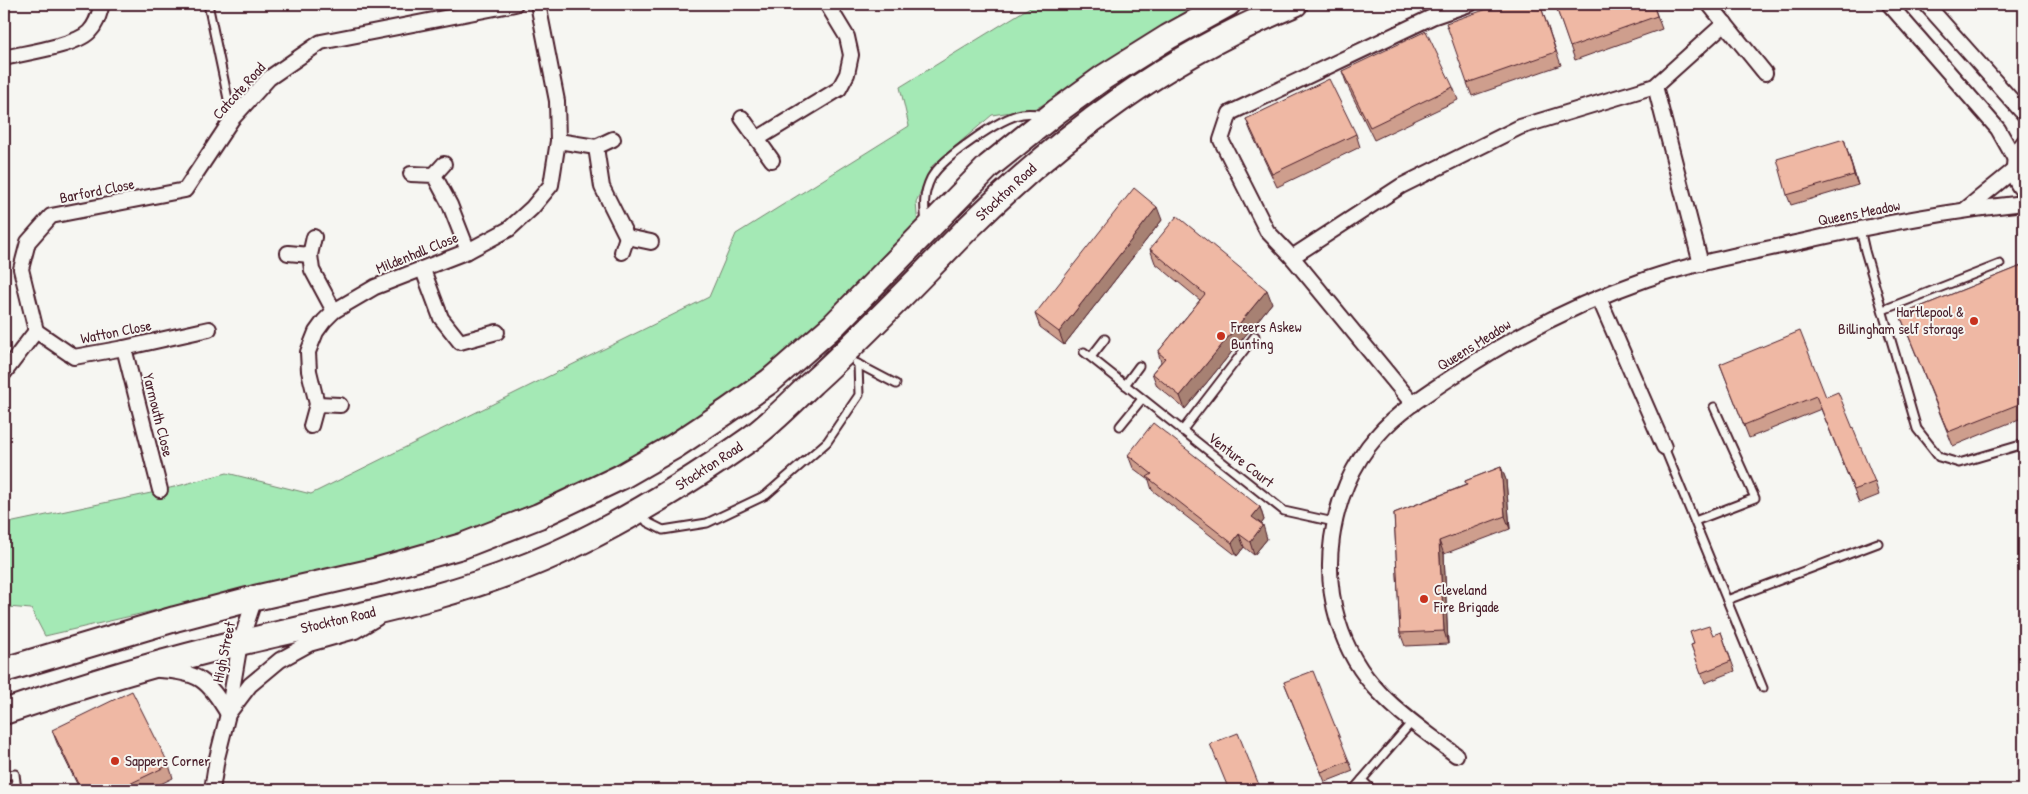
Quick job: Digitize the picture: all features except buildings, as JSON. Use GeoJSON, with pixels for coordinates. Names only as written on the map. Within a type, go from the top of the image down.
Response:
{"type":"FeatureCollection","features":[{"type":"Feature","properties":{"kind":"highway","name":"Stockton Road"},"geometry":{"type":"LineString","coordinates":[[4,670],[167,621],[255,598],[374,571],[462,546],[539,516],[620,477],[682,441],[770,381],[834,325],[989,166],[1052,115],[1112,72],[1168,37],[1228,4]]}},
{"type":"Feature","properties":{"kind":"highway","name":"Stockton Road"},"geometry":{"type":"LineString","coordinates":[[4,712],[79,686],[141,669],[240,643],[449,593],[540,560],[640,511],[753,436],[851,359],[1021,177],[1088,122],[1146,81],[1200,48],[1295,4]]}},
{"type":"Feature","properties":{"kind":"street"},"geometry":{"type":"LineString","coordinates":[[4,58],[71,42],[88,33],[98,19],[102,4]]}},
{"type":"Feature","properties":{"kind":"street","name":"Catcote Road"},"geometry":{"type":"LineString","coordinates":[[185,190],[232,119],[269,78],[321,42],[515,4]]}},
{"type":"Feature","properties":{"kind":"street","name":"Mildenhall Close"},"geometry":{"type":"LineString","coordinates":[[311,426],[317,404],[309,371],[308,352],[316,332],[324,320],[334,311],[375,287],[424,270],[468,251],[508,229],[532,208],[550,185],[558,141],[556,101],[538,4]]}},
{"type":"Feature","properties":{"kind":"street"},"geometry":{"type":"LineString","coordinates":[[757,139],[838,89],[847,74],[851,55],[847,37],[827,4]]}},
{"type":"Feature","properties":{"kind":"street"},"geometry":{"type":"LineString","coordinates":[[1413,404],[1292,257],[1268,231],[1221,140],[1230,113],[1432,17],[1470,4]]}},
{"type":"Feature","properties":{"kind":"street"},"geometry":{"type":"LineString","coordinates":[[1709,4],[1765,73]]}},
{"type":"Feature","properties":{"kind":"street"},"geometry":{"type":"LineString","coordinates":[[1889,4],[1998,129],[2014,164],[2016,180],[2024,192]]}},
{"type":"Feature","properties":{"kind":"street"},"geometry":{"type":"LineString","coordinates":[[1926,4],[2024,114]]}},
{"type":"Feature","properties":{"kind":"street"},"geometry":{"type":"LineString","coordinates":[[1292,257],[1400,186],[1520,127],[1655,86],[1726,23]]}},
{"type":"Feature","properties":{"kind":"street"},"geometry":{"type":"LineString","coordinates":[[1655,86],[1701,264]]}},
{"type":"Feature","properties":{"kind":"street"},"geometry":{"type":"LineString","coordinates":[[742,118],[772,160]]}},
{"type":"Feature","properties":{"kind":"street"},"geometry":{"type":"LineString","coordinates":[[558,141],[596,147],[613,139]]}},
{"type":"Feature","properties":{"kind":"street","name":"Queens Meadow"},"geometry":{"type":"LineString","coordinates":[[1966,209],[2014,164],[2019,147],[2024,142]]}},
{"type":"Feature","properties":{"kind":"street"},"geometry":{"type":"LineString","coordinates":[[596,147],[602,187],[627,237],[622,252]]}},
{"type":"Feature","properties":{"kind":"street"},"geometry":{"type":"LineString","coordinates":[[434,175],[444,164]]}},
{"type":"Feature","properties":{"kind":"street"},"geometry":{"type":"LineString","coordinates":[[411,174],[434,175]]}},
{"type":"Feature","properties":{"kind":"street"},"geometry":{"type":"LineString","coordinates":[[434,175],[450,205],[468,251]]}},
{"type":"Feature","properties":{"kind":"street","name":"Barford Close"},"geometry":{"type":"LineString","coordinates":[[36,332],[21,269],[28,242],[51,216],[185,190]]}},
{"type":"Feature","properties":{"kind":"street","name":"Queens Meadow"},"geometry":{"type":"LineString","coordinates":[[1456,755],[1412,722],[1380,693],[1358,666],[1340,629],[1331,592],[1330,550],[1334,522],[1354,468],[1378,435],[1413,404],[1486,355],[1522,334],[1599,298],[1648,279],[1701,264],[1860,229],[1966,209],[2024,203]]}},
{"type":"Feature","properties":{"kind":"street"},"geometry":{"type":"LineString","coordinates":[[314,237],[310,255],[312,270],[334,311]]}},
{"type":"Feature","properties":{"kind":"street"},"geometry":{"type":"LineString","coordinates":[[627,237],[651,242]]}},
{"type":"Feature","properties":{"kind":"street"},"geometry":{"type":"LineString","coordinates":[[288,254],[310,255]]}},
{"type":"Feature","properties":{"kind":"street"},"geometry":{"type":"LineString","coordinates":[[424,270],[441,318],[460,342],[497,332]]}},
{"type":"Feature","properties":{"kind":"street"},"geometry":{"type":"LineString","coordinates":[[1599,298],[1664,447]]}},
{"type":"Feature","properties":{"kind":"street","name":"Watton Close"},"geometry":{"type":"LineString","coordinates":[[36,332],[74,357],[124,348],[209,328]]}},
{"type":"Feature","properties":{"kind":"street"},"geometry":{"type":"LineString","coordinates":[[4,373],[36,332]]}},
{"type":"Feature","properties":{"kind":"street","name":"Yarmouth Close"},"geometry":{"type":"LineString","coordinates":[[124,348],[160,490]]}},
{"type":"Feature","properties":{"kind":"street"},"geometry":{"type":"LineString","coordinates":[[317,404],[340,406]]}},
{"type":"Feature","properties":{"kind":"street","name":"High Street"},"geometry":{"type":"LineString","coordinates":[[212,790],[240,643],[255,598]]}},
{"type":"Feature","properties":{"kind":"street","name":"High Street"},"geometry":{"type":"LineString","coordinates":[[228,714],[250,686],[280,660],[309,644],[355,631],[392,608]]}},
{"type":"Feature","properties":{"kind":"street","name":"High Street"},"geometry":{"type":"LineString","coordinates":[[141,669],[182,671],[206,682],[216,693],[228,714]]}},
{"type":"Feature","properties":{"kind":"lane"},"geometry":{"type":"LineString","coordinates":[[208,4],[232,119]]}},
{"type":"Feature","properties":{"kind":"lane"},"geometry":{"type":"LineString","coordinates":[[926,229],[923,201],[932,177],[959,150],[993,127],[1022,114],[1052,115]]}},
{"type":"Feature","properties":{"kind":"lane"},"geometry":{"type":"LineString","coordinates":[[1860,229],[1916,429],[1939,457],[1959,463],[2024,444]]}},
{"type":"Feature","properties":{"kind":"lane"},"geometry":{"type":"LineString","coordinates":[[1883,310],[2000,264]]}},
{"type":"Feature","properties":{"kind":"lane"},"geometry":{"type":"LineString","coordinates":[[1182,431],[1255,336]]}},
{"type":"Feature","properties":{"kind":"lane","name":"Venture Court"},"geometry":{"type":"LineString","coordinates":[[1105,339],[1088,355],[1182,431],[1284,511],[1334,522]]}},
{"type":"Feature","properties":{"kind":"lane"},"geometry":{"type":"LineString","coordinates":[[851,359],[896,384]]}},
{"type":"Feature","properties":{"kind":"lane"},"geometry":{"type":"LineString","coordinates":[[640,511],[647,522],[663,530],[708,523],[766,495],[827,442],[859,395],[851,359]]}},
{"type":"Feature","properties":{"kind":"lane"},"geometry":{"type":"LineString","coordinates":[[1125,385],[1139,366]]}},
{"type":"Feature","properties":{"kind":"lane"},"geometry":{"type":"LineString","coordinates":[[1120,426],[1142,399]]}},
{"type":"Feature","properties":{"kind":"lane"},"geometry":{"type":"LineString","coordinates":[[1695,521],[1755,498],[1714,407]]}},
{"type":"Feature","properties":{"kind":"lane"},"geometry":{"type":"LineString","coordinates":[[1664,447],[1763,688]]}},
{"type":"Feature","properties":{"kind":"lane"},"geometry":{"type":"LineString","coordinates":[[1727,600],[1878,543]]}},
{"type":"Feature","properties":{"kind":"lane"},"geometry":{"type":"LineString","coordinates":[[1352,790],[1412,722]]}},
{"type":"Feature","properties":{"kind":"lane"},"geometry":{"type":"LineString","coordinates":[[4,776],[15,774],[18,790]]}},
{"type":"Feature","properties":{"kind":"lane"},"geometry":{"type":"LineString","coordinates":[[1362,780],[1372,790]]}},
{"type":"Feature","properties":{"kind":"green space"},"geometry":{"type":"Polygon","coordinates":[[[1035,4],[1219,4],[1037,108],[992,115],[932,166],[916,202],[918,227],[802,338],[704,416],[599,477],[428,547],[45,636],[31,609],[8,607],[4,610],[4,524],[151,493],[227,473],[311,494],[709,297],[736,234],[909,126],[900,87],[1035,4]]]}},
{"type":"Feature","properties":{"kind":"place","name":"Hartlepool & Billingham self storage"},"geometry":{"type":"Point","coordinates":[1974,321]}},
{"type":"Feature","properties":{"kind":"place","name":"Freers Askew Bunting"},"geometry":{"type":"Point","coordinates":[1221,336]}},
{"type":"Feature","properties":{"kind":"place","name":"Cleveland Fire Brigade"},"geometry":{"type":"Point","coordinates":[1424,599]}},
{"type":"Feature","properties":{"kind":"place","name":"Sappers Corner"},"geometry":{"type":"Point","coordinates":[115,761]}}]}
